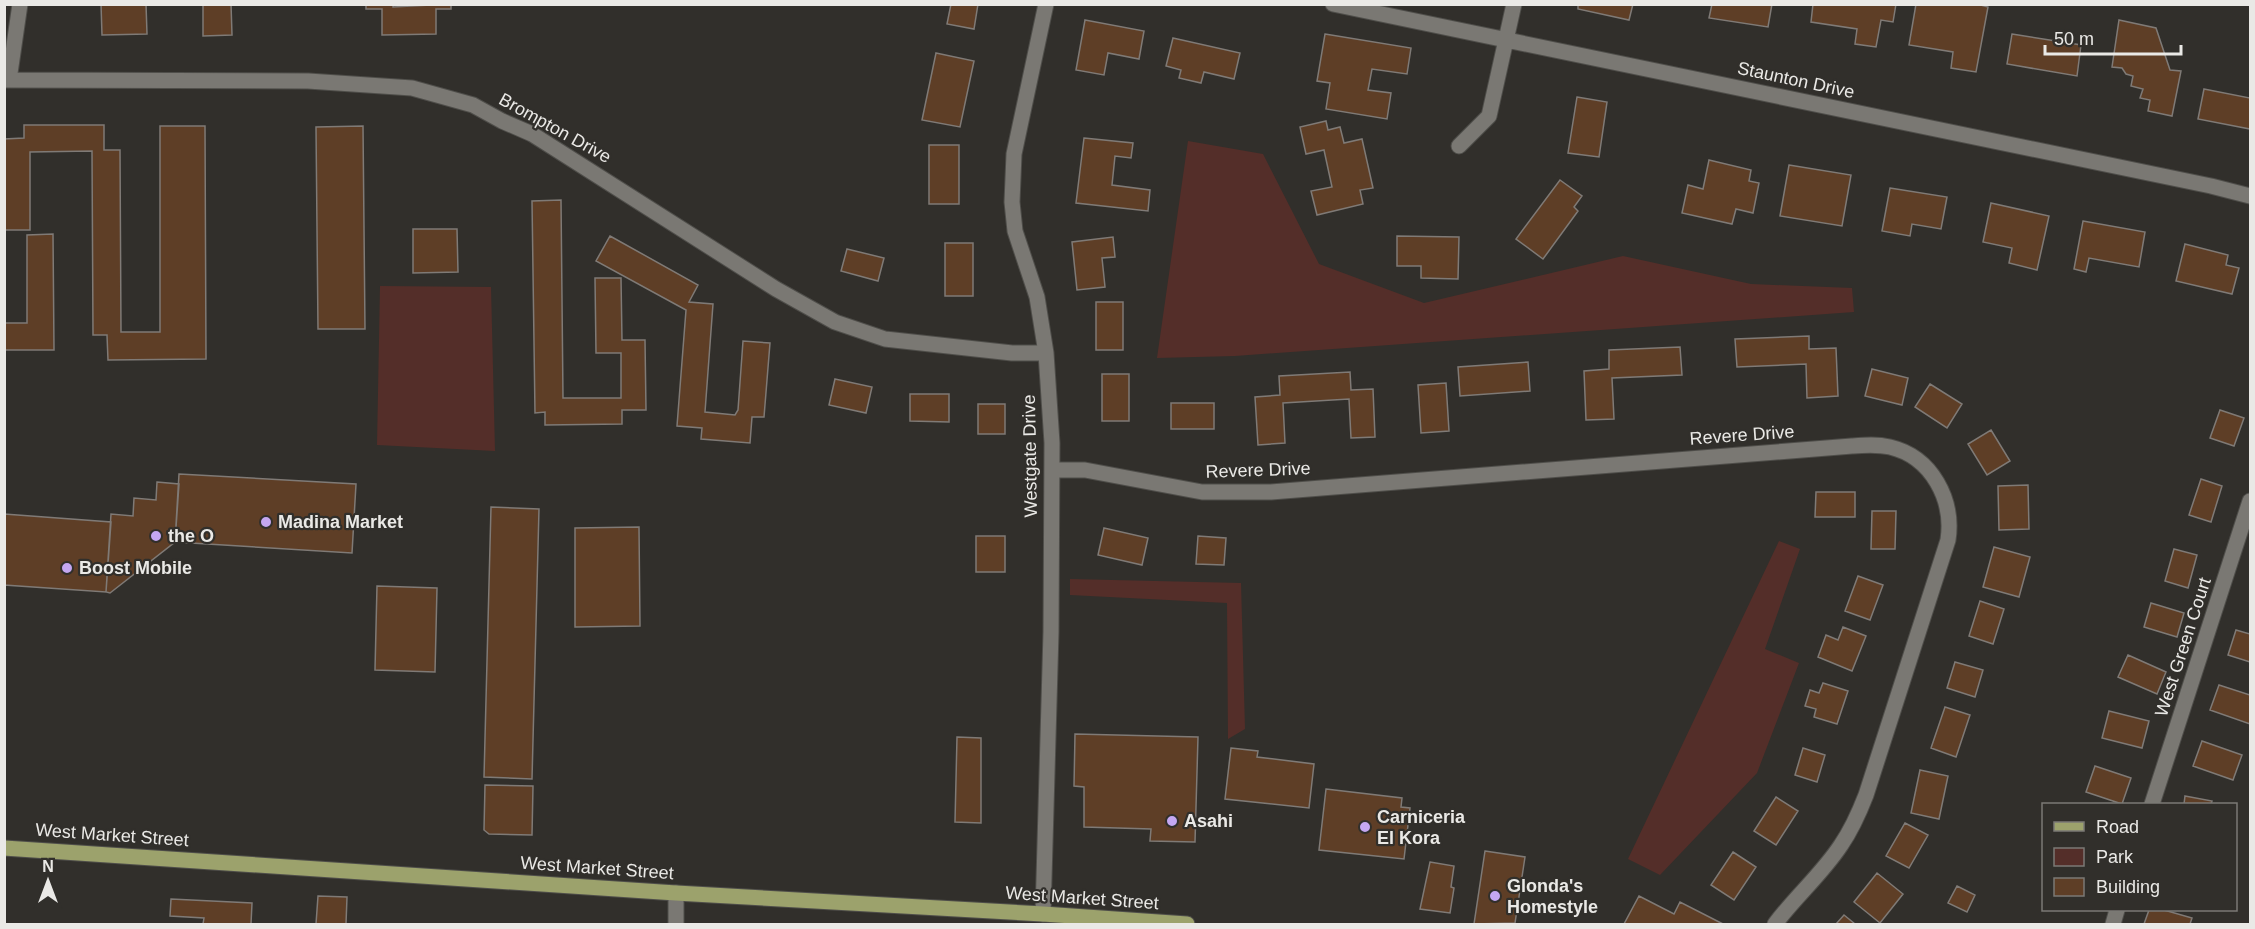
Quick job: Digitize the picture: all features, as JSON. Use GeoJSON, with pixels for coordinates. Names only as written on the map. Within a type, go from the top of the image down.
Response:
{"type":"FeatureCollection","features":[{"type":"Feature","properties":{"kind":"main road","name":"West Market Street"},"geometry":{"type":"LineString","coordinates":[[4,848],[676,893],[1187,924]]}},
{"type":"Feature","properties":{"kind":"street"},"geometry":{"type":"LineString","coordinates":[[7,80],[20,4]]}},
{"type":"Feature","properties":{"kind":"street","name":"Westgate Drive"},"geometry":{"type":"LineString","coordinates":[[1043,914],[1051,632],[1052,443],[1046,353],[1036,297],[1015,231],[1012,202],[1014,154],[1046,4]]}},
{"type":"Feature","properties":{"kind":"street","name":"Staunton Drive"},"geometry":{"type":"LineString","coordinates":[[1333,4],[2250,196]]}},
{"type":"Feature","properties":{"kind":"street"},"geometry":{"type":"LineString","coordinates":[[1459,146],[1488,116],[1514,4]]}},
{"type":"Feature","properties":{"kind":"street","name":"Brompton Drive"},"geometry":{"type":"LineString","coordinates":[[7,80],[308,81],[412,88],[473,105],[532,134],[776,289],[835,322],[885,339],[1012,353],[1046,353]]}},
{"type":"Feature","properties":{"kind":"street","name":"Revere Drive"},"geometry":{"type":"LineString","coordinates":[[1052,470],[1085,470],[1202,492],[1225,494],[1852,446],[1890,447],[1909,454],[1932,473],[1941,489],[1949,516],[1948,540],[1856,822],[1840,847],[1775,924]]}},
{"type":"Feature","properties":{"kind":"street","name":"West Green Court"},"geometry":{"type":"LineString","coordinates":[[2152,803],[2250,501]]}},
{"type":"Feature","properties":{"kind":"street"},"geometry":{"type":"LineString","coordinates":[[676,893],[676,924]]}},
{"type":"Feature","properties":{"kind":"green space"},"geometry":{"type":"Polygon","coordinates":[[[1188,141],[1263,154],[1319,264],[1424,303],[1623,256],[1751,284],[1852,288],[1854,312],[1235,356],[1157,358],[1188,141]]]}},
{"type":"Feature","properties":{"kind":"green space"},"geometry":{"type":"Polygon","coordinates":[[[380,286],[491,287],[495,451],[377,445],[380,286]]]}},
{"type":"Feature","properties":{"kind":"green space"},"geometry":{"type":"Polygon","coordinates":[[[1779,541],[1800,549],[1765,649],[1799,663],[1757,773],[1660,875],[1628,859],[1779,541]]]}},
{"type":"Feature","properties":{"kind":"green space"},"geometry":{"type":"Polygon","coordinates":[[[1070,579],[1241,583],[1245,729],[1228,739],[1227,603],[1070,595],[1070,579]]]}},
{"type":"Feature","properties":{"kind":"building"},"geometry":{"type":"Polygon","coordinates":[[[101,4],[146,4],[147,34],[102,35],[101,4]]]}},
{"type":"Feature","properties":{"kind":"building"},"geometry":{"type":"Polygon","coordinates":[[[203,4],[231,4],[232,35],[203,36],[203,4]]]}},
{"type":"Feature","properties":{"kind":"building"},"geometry":{"type":"Polygon","coordinates":[[[366,4],[393,4],[393,7],[451,4],[451,9],[436,9],[436,34],[382,35],[382,9],[366,9],[366,4]]]}},
{"type":"Feature","properties":{"kind":"building"},"geometry":{"type":"Polygon","coordinates":[[[951,4],[978,4],[974,29],[947,24],[951,4]]]}},
{"type":"Feature","properties":{"kind":"building"},"geometry":{"type":"Polygon","coordinates":[[[1578,4],[1633,4],[1629,20],[1578,9],[1578,4]]]}},
{"type":"Feature","properties":{"kind":"building"},"geometry":{"type":"Polygon","coordinates":[[[1712,4],[1772,4],[1768,27],[1709,18],[1712,4]]]}},
{"type":"Feature","properties":{"kind":"building"},"geometry":{"type":"Polygon","coordinates":[[[1813,4],[1896,4],[1893,22],[1881,20],[1876,47],[1855,44],[1857,29],[1811,22],[1813,4]]]}},
{"type":"Feature","properties":{"kind":"building"},"geometry":{"type":"Polygon","coordinates":[[[1916,4],[1977,4],[1988,7],[1976,72],[1951,68],[1953,52],[1909,45],[1916,4]]]}},
{"type":"Feature","properties":{"kind":"building"},"geometry":{"type":"Polygon","coordinates":[[[1085,20],[1144,31],[1139,59],[1108,53],[1104,75],[1076,70],[1085,20]]]}},
{"type":"Feature","properties":{"kind":"building"},"geometry":{"type":"Polygon","coordinates":[[[2119,20],[2156,28],[2170,70],[2181,71],[2172,116],[2148,111],[2150,100],[2140,98],[2143,89],[2131,86],[2133,76],[2126,74],[2122,68],[2112,67],[2119,20]]]}},
{"type":"Feature","properties":{"kind":"building"},"geometry":{"type":"Polygon","coordinates":[[[1325,34],[1411,48],[1407,74],[1372,69],[1368,90],[1391,93],[1387,119],[1326,109],[1330,83],[1317,81],[1325,34]]]}},
{"type":"Feature","properties":{"kind":"building"},"geometry":{"type":"Polygon","coordinates":[[[2012,34],[2081,45],[2077,76],[2007,64],[2012,34]]]}},
{"type":"Feature","properties":{"kind":"building"},"geometry":{"type":"Polygon","coordinates":[[[1173,38],[1240,53],[1234,79],[1204,72],[1201,83],[1179,78],[1181,70],[1166,66],[1173,38]]]}},
{"type":"Feature","properties":{"kind":"building"},"geometry":{"type":"Polygon","coordinates":[[[936,53],[974,61],[960,127],[922,120],[936,53]]]}},
{"type":"Feature","properties":{"kind":"building"},"geometry":{"type":"Polygon","coordinates":[[[2204,89],[2250,98],[2250,129],[2198,119],[2204,89]]]}},
{"type":"Feature","properties":{"kind":"building"},"geometry":{"type":"Polygon","coordinates":[[[1577,97],[1607,102],[1599,157],[1568,153],[1577,97]]]}},
{"type":"Feature","properties":{"kind":"building"},"geometry":{"type":"Polygon","coordinates":[[[1326,121],[1328,130],[1340,127],[1344,143],[1362,139],[1373,188],[1360,190],[1363,204],[1317,215],[1311,191],[1332,187],[1324,150],[1306,154],[1300,127],[1326,121]]]}},
{"type":"Feature","properties":{"kind":"building"},"geometry":{"type":"Polygon","coordinates":[[[24,125],[104,125],[104,150],[120,150],[121,332],[160,332],[160,126],[205,126],[206,359],[108,360],[107,335],[93,335],[92,151],[30,152],[30,230],[4,230],[4,139],[24,138],[24,125]]]}},
{"type":"Feature","properties":{"kind":"building"},"geometry":{"type":"Polygon","coordinates":[[[363,126],[365,329],[318,329],[316,127],[363,126]]]}},
{"type":"Feature","properties":{"kind":"building"},"geometry":{"type":"Polygon","coordinates":[[[1084,138],[1133,143],[1131,158],[1115,156],[1112,185],[1150,190],[1148,211],[1076,203],[1084,138]]]}},
{"type":"Feature","properties":{"kind":"building"},"geometry":{"type":"Polygon","coordinates":[[[929,145],[959,145],[959,204],[929,204],[929,145]]]}},
{"type":"Feature","properties":{"kind":"building"},"geometry":{"type":"Polygon","coordinates":[[[1709,160],[1751,170],[1749,181],[1759,183],[1753,213],[1736,209],[1732,224],[1682,213],[1688,185],[1703,189],[1709,160]]]}},
{"type":"Feature","properties":{"kind":"building"},"geometry":{"type":"Polygon","coordinates":[[[1789,165],[1851,175],[1842,226],[1780,216],[1789,165]]]}},
{"type":"Feature","properties":{"kind":"building"},"geometry":{"type":"Polygon","coordinates":[[[1560,180],[1582,196],[1574,207],[1578,211],[1543,259],[1516,239],[1560,180]]]}},
{"type":"Feature","properties":{"kind":"building"},"geometry":{"type":"Polygon","coordinates":[[[1890,188],[1947,197],[1941,229],[1912,224],[1910,236],[1882,231],[1890,188]]]}},
{"type":"Feature","properties":{"kind":"building"},"geometry":{"type":"Polygon","coordinates":[[[561,200],[563,398],[621,398],[621,353],[596,353],[595,278],[621,278],[622,340],[645,340],[646,410],[622,410],[622,424],[545,425],[545,412],[535,413],[532,201],[561,200]]]}},
{"type":"Feature","properties":{"kind":"building"},"geometry":{"type":"Polygon","coordinates":[[[1991,203],[2049,216],[2037,270],[2009,263],[2012,248],[1983,242],[1991,203]]]}},
{"type":"Feature","properties":{"kind":"building"},"geometry":{"type":"Polygon","coordinates":[[[2083,221],[2145,232],[2139,267],[2089,258],[2086,272],[2074,269],[2083,221]]]}},
{"type":"Feature","properties":{"kind":"building"},"geometry":{"type":"Polygon","coordinates":[[[413,229],[457,229],[458,272],[413,273],[413,229]]]}},
{"type":"Feature","properties":{"kind":"building"},"geometry":{"type":"Polygon","coordinates":[[[53,234],[54,350],[4,350],[4,323],[27,323],[27,235],[53,234]]]}},
{"type":"Feature","properties":{"kind":"building"},"geometry":{"type":"Polygon","coordinates":[[[610,236],[698,285],[689,302],[713,304],[705,412],[735,415],[738,410],[743,341],[770,343],[764,417],[752,417],[750,443],[701,439],[702,428],[677,426],[686,310],[596,261],[610,236]]]}},
{"type":"Feature","properties":{"kind":"building"},"geometry":{"type":"Polygon","coordinates":[[[1397,236],[1459,237],[1458,279],[1421,278],[1421,266],[1397,266],[1397,236]]]}},
{"type":"Feature","properties":{"kind":"building"},"geometry":{"type":"Polygon","coordinates":[[[1113,237],[1115,257],[1102,258],[1105,287],[1077,290],[1072,242],[1113,237]]]}},
{"type":"Feature","properties":{"kind":"building"},"geometry":{"type":"Polygon","coordinates":[[[945,243],[973,243],[973,296],[945,296],[945,243]]]}},
{"type":"Feature","properties":{"kind":"building"},"geometry":{"type":"Polygon","coordinates":[[[2185,244],[2228,255],[2226,265],[2239,268],[2232,294],[2176,281],[2185,244]]]}},
{"type":"Feature","properties":{"kind":"building"},"geometry":{"type":"Polygon","coordinates":[[[847,249],[884,258],[878,281],[841,271],[847,249]]]}},
{"type":"Feature","properties":{"kind":"building"},"geometry":{"type":"Polygon","coordinates":[[[1096,302],[1123,302],[1123,350],[1096,350],[1096,302]]]}},
{"type":"Feature","properties":{"kind":"building"},"geometry":{"type":"Polygon","coordinates":[[[1809,336],[1809,349],[1836,348],[1838,396],[1807,398],[1806,364],[1737,367],[1735,339],[1809,336]]]}},
{"type":"Feature","properties":{"kind":"building"},"geometry":{"type":"Polygon","coordinates":[[[1680,347],[1682,375],[1612,378],[1614,419],[1586,420],[1584,371],[1609,369],[1609,350],[1680,347]]]}},
{"type":"Feature","properties":{"kind":"building"},"geometry":{"type":"Polygon","coordinates":[[[1528,362],[1530,391],[1460,396],[1458,367],[1528,362]]]}},
{"type":"Feature","properties":{"kind":"building"},"geometry":{"type":"Polygon","coordinates":[[[1872,369],[1908,378],[1902,405],[1865,396],[1872,369]]]}},
{"type":"Feature","properties":{"kind":"building"},"geometry":{"type":"Polygon","coordinates":[[[1350,372],[1351,390],[1373,389],[1375,437],[1351,438],[1349,399],[1283,403],[1285,443],[1258,445],[1255,397],[1280,395],[1279,376],[1350,372]]]}},
{"type":"Feature","properties":{"kind":"building"},"geometry":{"type":"Polygon","coordinates":[[[1102,374],[1129,374],[1129,421],[1102,421],[1102,374]]]}},
{"type":"Feature","properties":{"kind":"building"},"geometry":{"type":"Polygon","coordinates":[[[835,379],[872,387],[866,413],[829,405],[835,379]]]}},
{"type":"Feature","properties":{"kind":"building"},"geometry":{"type":"Polygon","coordinates":[[[1446,383],[1449,431],[1421,433],[1418,385],[1446,383]]]}},
{"type":"Feature","properties":{"kind":"building"},"geometry":{"type":"Polygon","coordinates":[[[1930,384],[1962,404],[1947,428],[1915,407],[1930,384]]]}},
{"type":"Feature","properties":{"kind":"building"},"geometry":{"type":"Polygon","coordinates":[[[910,394],[949,394],[949,422],[910,421],[910,394]]]}},
{"type":"Feature","properties":{"kind":"building"},"geometry":{"type":"Polygon","coordinates":[[[1171,403],[1214,403],[1214,429],[1171,429],[1171,403]]]}},
{"type":"Feature","properties":{"kind":"building"},"geometry":{"type":"Polygon","coordinates":[[[978,404],[1005,404],[1005,434],[978,434],[978,404]]]}},
{"type":"Feature","properties":{"kind":"building"},"geometry":{"type":"Polygon","coordinates":[[[2220,410],[2244,418],[2234,446],[2210,438],[2220,410]]]}},
{"type":"Feature","properties":{"kind":"building"},"geometry":{"type":"Polygon","coordinates":[[[1991,430],[2010,461],[1987,475],[1968,444],[1991,430]]]}},
{"type":"Feature","properties":{"kind":"building"},"geometry":{"type":"Polygon","coordinates":[[[179,474],[356,484],[352,553],[175,542],[179,474]]]}},
{"type":"Feature","properties":{"kind":"building"},"geometry":{"type":"Polygon","coordinates":[[[2201,479],[2222,486],[2211,522],[2189,515],[2201,479]]]}},
{"type":"Feature","properties":{"kind":"building"},"geometry":{"type":"Polygon","coordinates":[[[157,482],[179,484],[175,542],[110,593],[106,592],[111,514],[133,516],[134,498],[156,500],[157,482]]]}},
{"type":"Feature","properties":{"kind":"building"},"geometry":{"type":"Polygon","coordinates":[[[2028,485],[2029,529],[1999,530],[1998,486],[2028,485]]]}},
{"type":"Feature","properties":{"kind":"building"},"geometry":{"type":"Polygon","coordinates":[[[1816,492],[1855,492],[1855,517],[1815,517],[1816,492]]]}},
{"type":"Feature","properties":{"kind":"building"},"geometry":{"type":"Polygon","coordinates":[[[491,507],[539,509],[532,779],[484,777],[491,507]]]}},
{"type":"Feature","properties":{"kind":"building"},"geometry":{"type":"Polygon","coordinates":[[[1872,511],[1896,511],[1895,549],[1871,549],[1872,511]]]}},
{"type":"Feature","properties":{"kind":"building"},"geometry":{"type":"Polygon","coordinates":[[[4,514],[111,522],[106,592],[4,585],[4,514]]]}},
{"type":"Feature","properties":{"kind":"building"},"geometry":{"type":"Polygon","coordinates":[[[639,527],[640,626],[575,627],[575,528],[639,527]]]}},
{"type":"Feature","properties":{"kind":"building"},"geometry":{"type":"Polygon","coordinates":[[[1104,528],[1148,538],[1142,565],[1098,555],[1104,528]]]}},
{"type":"Feature","properties":{"kind":"building"},"geometry":{"type":"Polygon","coordinates":[[[976,536],[1005,536],[1005,572],[976,572],[976,536]]]}},
{"type":"Feature","properties":{"kind":"building"},"geometry":{"type":"Polygon","coordinates":[[[1198,536],[1226,538],[1224,565],[1196,564],[1198,536]]]}},
{"type":"Feature","properties":{"kind":"building"},"geometry":{"type":"Polygon","coordinates":[[[1994,547],[2030,557],[2019,597],[1983,587],[1994,547]]]}},
{"type":"Feature","properties":{"kind":"building"},"geometry":{"type":"Polygon","coordinates":[[[2174,549],[2197,555],[2188,588],[2165,581],[2174,549]]]}},
{"type":"Feature","properties":{"kind":"building"},"geometry":{"type":"Polygon","coordinates":[[[1858,576],[1883,585],[1870,620],[1845,611],[1858,576]]]}},
{"type":"Feature","properties":{"kind":"building"},"geometry":{"type":"Polygon","coordinates":[[[377,586],[437,588],[435,672],[375,670],[377,586]]]}},
{"type":"Feature","properties":{"kind":"building"},"geometry":{"type":"Polygon","coordinates":[[[1980,601],[2004,609],[1993,644],[1969,636],[1980,601]]]}},
{"type":"Feature","properties":{"kind":"building"},"geometry":{"type":"Polygon","coordinates":[[[2151,603],[2184,613],[2177,637],[2144,627],[2151,603]]]}},
{"type":"Feature","properties":{"kind":"building"},"geometry":{"type":"Polygon","coordinates":[[[1843,627],[1866,636],[1852,671],[1818,657],[1826,635],[1838,640],[1843,627]]]}},
{"type":"Feature","properties":{"kind":"building"},"geometry":{"type":"Polygon","coordinates":[[[2236,630],[2250,634],[2250,662],[2228,655],[2236,630]]]}},
{"type":"Feature","properties":{"kind":"building"},"geometry":{"type":"Polygon","coordinates":[[[2128,655],[2166,672],[2157,694],[2118,677],[2128,655]]]}},
{"type":"Feature","properties":{"kind":"building"},"geometry":{"type":"Polygon","coordinates":[[[1955,662],[1983,670],[1975,697],[1947,688],[1955,662]]]}},
{"type":"Feature","properties":{"kind":"building"},"geometry":{"type":"Polygon","coordinates":[[[1823,683],[1848,691],[1837,724],[1814,717],[1816,709],[1805,706],[1810,690],[1819,693],[1823,683]]]}},
{"type":"Feature","properties":{"kind":"building"},"geometry":{"type":"Polygon","coordinates":[[[2219,685],[2250,695],[2250,724],[2210,710],[2219,685]]]}},
{"type":"Feature","properties":{"kind":"building"},"geometry":{"type":"Polygon","coordinates":[[[1945,707],[1970,715],[1956,757],[1931,748],[1945,707]]]}},
{"type":"Feature","properties":{"kind":"building"},"geometry":{"type":"Polygon","coordinates":[[[2109,711],[2149,721],[2142,748],[2102,738],[2109,711]]]}},
{"type":"Feature","properties":{"kind":"building"},"geometry":{"type":"Polygon","coordinates":[[[1075,734],[1198,737],[1195,842],[1150,841],[1151,829],[1084,827],[1084,787],[1074,786],[1075,734]]]}},
{"type":"Feature","properties":{"kind":"building"},"geometry":{"type":"Polygon","coordinates":[[[957,737],[981,738],[981,823],[955,822],[957,737]]]}},
{"type":"Feature","properties":{"kind":"building"},"geometry":{"type":"Polygon","coordinates":[[[2202,741],[2242,755],[2233,780],[2193,766],[2202,741]]]}},
{"type":"Feature","properties":{"kind":"building"},"geometry":{"type":"Polygon","coordinates":[[[1231,748],[1258,751],[1257,757],[1314,764],[1309,808],[1225,799],[1231,748]]]}},
{"type":"Feature","properties":{"kind":"building"},"geometry":{"type":"Polygon","coordinates":[[[1803,748],[1825,755],[1817,782],[1795,775],[1803,748]]]}},
{"type":"Feature","properties":{"kind":"building"},"geometry":{"type":"Polygon","coordinates":[[[2095,766],[2131,778],[2122,803],[2086,792],[2095,766]]]}},
{"type":"Feature","properties":{"kind":"building"},"geometry":{"type":"Polygon","coordinates":[[[1920,770],[1948,776],[1939,819],[1911,813],[1920,770]]]}},
{"type":"Feature","properties":{"kind":"building"},"geometry":{"type":"Polygon","coordinates":[[[485,785],[533,786],[532,835],[489,834],[484,830],[485,785]]]}},
{"type":"Feature","properties":{"kind":"building"},"geometry":{"type":"Polygon","coordinates":[[[1326,789],[1402,798],[1401,807],[1410,808],[1404,859],[1319,850],[1326,789]]]}},
{"type":"Feature","properties":{"kind":"building"},"geometry":{"type":"Polygon","coordinates":[[[2185,796],[2212,801],[2211,803],[2184,803],[2185,796]]]}},
{"type":"Feature","properties":{"kind":"building"},"geometry":{"type":"Polygon","coordinates":[[[1776,797],[1798,811],[1776,845],[1754,831],[1776,797]]]}},
{"type":"Feature","properties":{"kind":"building"},"geometry":{"type":"Polygon","coordinates":[[[1905,823],[1928,835],[1909,868],[1886,856],[1905,823]]]}},
{"type":"Feature","properties":{"kind":"building"},"geometry":{"type":"Polygon","coordinates":[[[1485,851],[1525,857],[1515,923],[1474,924],[1485,851]]]}},
{"type":"Feature","properties":{"kind":"building"},"geometry":{"type":"Polygon","coordinates":[[[1733,852],[1756,867],[1734,900],[1711,885],[1733,852]]]}},
{"type":"Feature","properties":{"kind":"building"},"geometry":{"type":"Polygon","coordinates":[[[1430,862],[1454,866],[1451,887],[1454,888],[1450,913],[1420,909],[1430,862]]]}},
{"type":"Feature","properties":{"kind":"building"},"geometry":{"type":"Polygon","coordinates":[[[1877,873],[1903,894],[1880,923],[1854,902],[1877,873]]]}},
{"type":"Feature","properties":{"kind":"building"},"geometry":{"type":"Polygon","coordinates":[[[1957,886],[1975,895],[1967,912],[1948,903],[1957,886]]]}},
{"type":"Feature","properties":{"kind":"building"},"geometry":{"type":"Polygon","coordinates":[[[318,896],[347,897],[346,924],[316,924],[318,896]]]}},
{"type":"Feature","properties":{"kind":"building"},"geometry":{"type":"Polygon","coordinates":[[[1639,896],[1674,914],[1680,902],[1723,924],[1624,924],[1639,896]]]}},
{"type":"Feature","properties":{"kind":"building"},"geometry":{"type":"Polygon","coordinates":[[[171,899],[252,903],[251,924],[203,924],[204,918],[170,916],[171,899]]]}},
{"type":"Feature","properties":{"kind":"building"},"geometry":{"type":"Polygon","coordinates":[[[2149,911],[2168,911],[2192,918],[2190,924],[2144,924],[2149,911]]]}},
{"type":"Feature","properties":{"kind":"building"},"geometry":{"type":"Polygon","coordinates":[[[1844,915],[1855,924],[1836,924],[1844,915]]]}},
{"type":"Feature","properties":{"kind":"place","name":"Madina Market"},"geometry":{"type":"Point","coordinates":[266,522]}},
{"type":"Feature","properties":{"kind":"place","name":"the O"},"geometry":{"type":"Point","coordinates":[156,536]}},
{"type":"Feature","properties":{"kind":"place","name":"Boost Mobile"},"geometry":{"type":"Point","coordinates":[67,568]}},
{"type":"Feature","properties":{"kind":"place","name":"Asahi"},"geometry":{"type":"Point","coordinates":[1172,821]}},
{"type":"Feature","properties":{"kind":"place","name":"Carniceria El Kora"},"geometry":{"type":"Point","coordinates":[1365,827]}},
{"type":"Feature","properties":{"kind":"place","name":"Glonda's Homestyle"},"geometry":{"type":"Point","coordinates":[1495,896]}}]}
